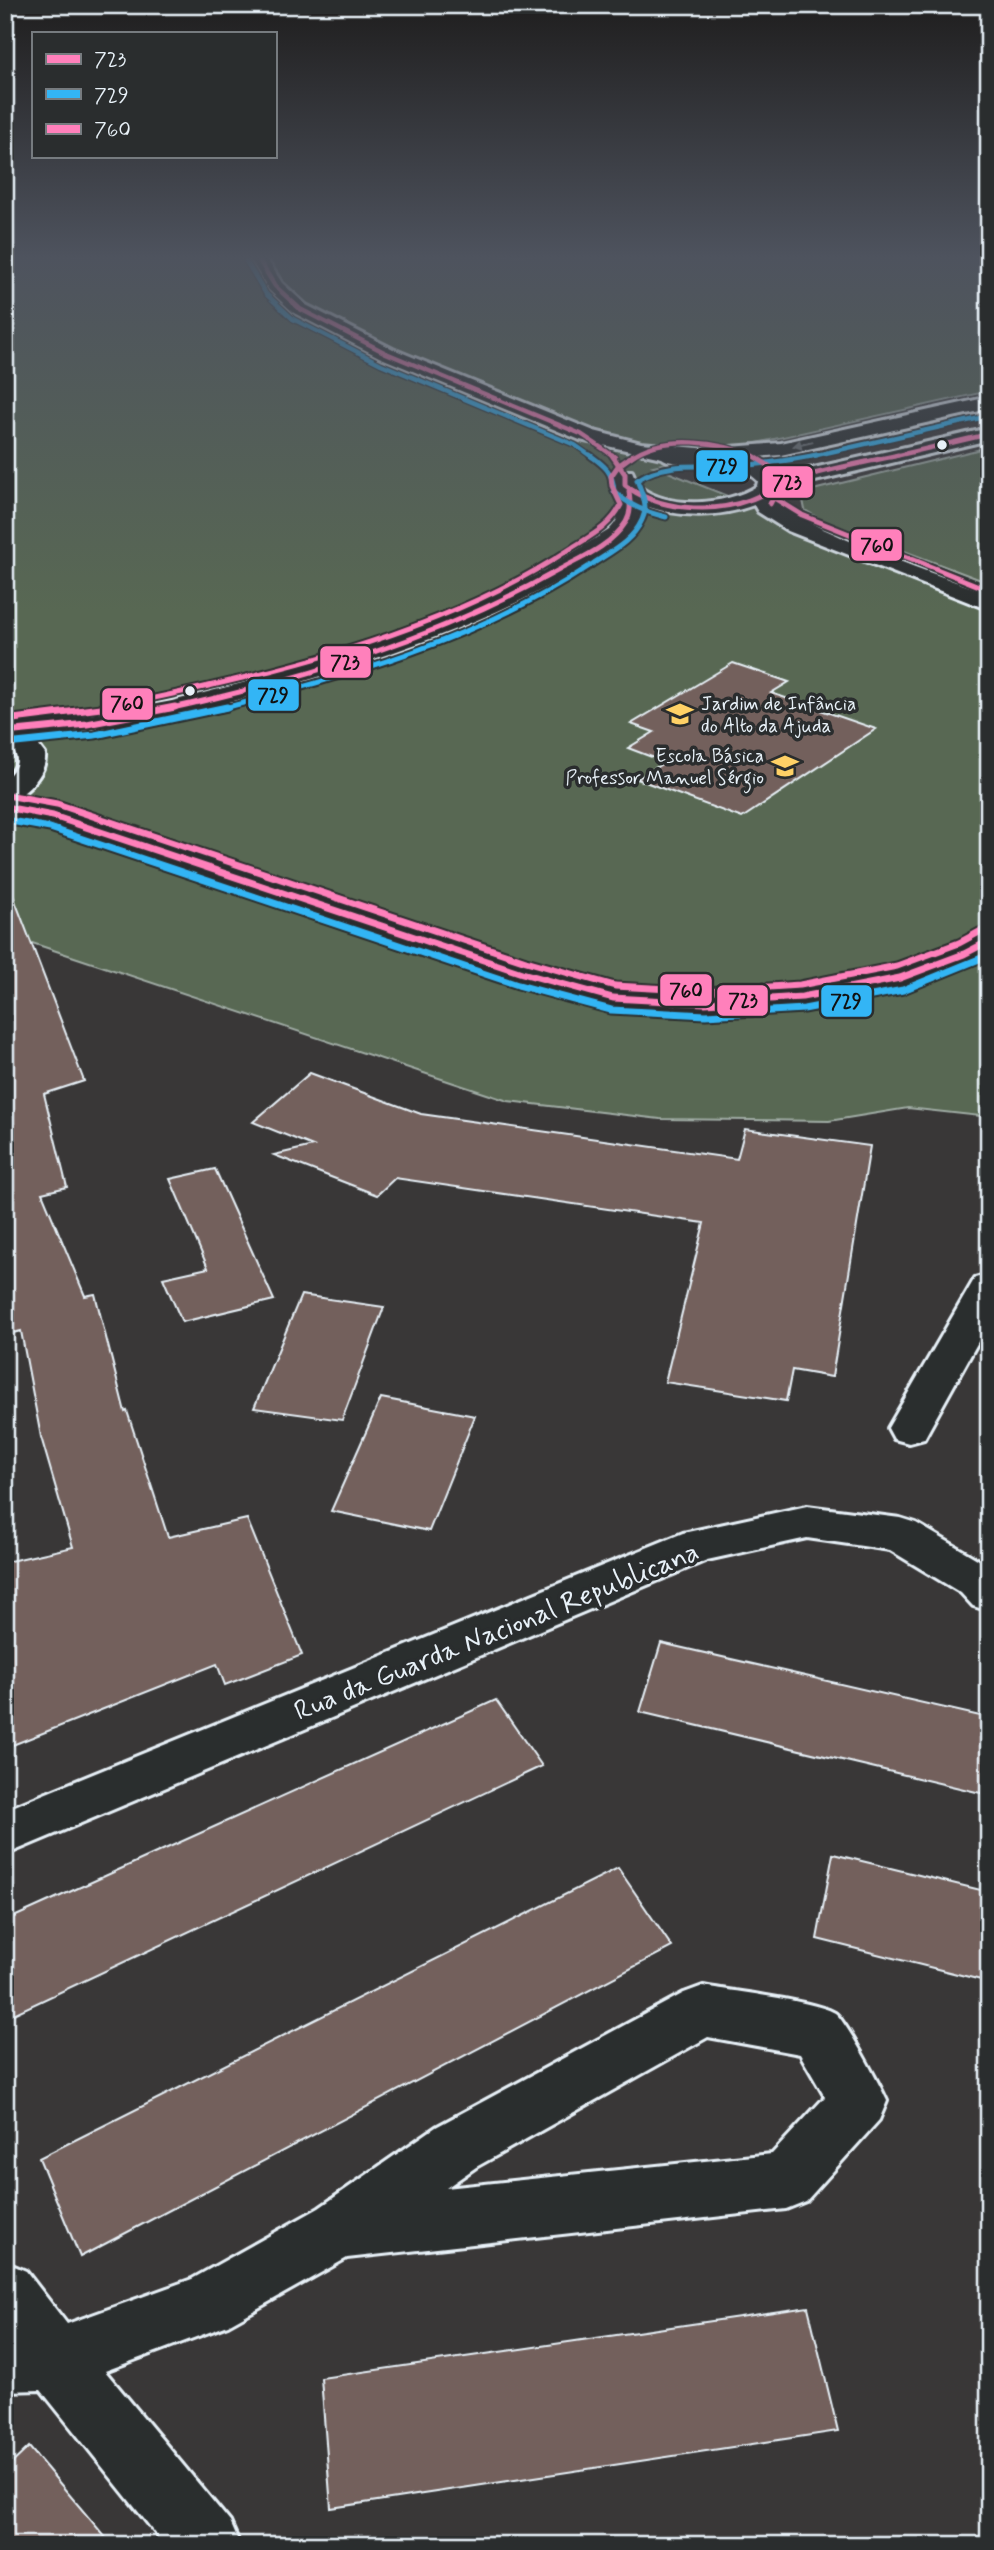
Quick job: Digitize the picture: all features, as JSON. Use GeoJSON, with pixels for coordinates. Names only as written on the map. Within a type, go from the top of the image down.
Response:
{"type":"FeatureCollection","features":[{"type":"Feature","properties":{"kind":"street"},"geometry":{"type":"LineString","coordinates":[[440,374],[581,434],[641,449],[727,458],[754,468],[769,480],[764,492],[766,507],[796,526],[989,603]]}},
{"type":"Feature","properties":{"kind":"street"},"geometry":{"type":"LineString","coordinates":[[627,483],[643,462],[782,449],[989,403]]}},
{"type":"Feature","properties":{"kind":"street"},"geometry":{"type":"LineString","coordinates":[[6,732],[93,723],[204,701],[430,634],[543,582],[622,530],[632,514],[634,503],[619,462],[608,451],[581,434]]}},
{"type":"Feature","properties":{"kind":"street"},"geometry":{"type":"LineString","coordinates":[[627,483],[651,501],[682,507],[728,506],[802,477],[989,434]]}},
{"type":"Feature","properties":{"kind":"street"},"geometry":{"type":"LineString","coordinates":[[5,793],[23,781],[32,767],[32,753],[23,741],[6,732]]}},
{"type":"Feature","properties":{"kind":"street"},"geometry":{"type":"LineString","coordinates":[[5,807],[53,816],[522,973],[613,998],[705,1003],[813,996],[873,985],[927,970],[989,941]]}},
{"type":"Feature","properties":{"kind":"street"},"geometry":{"type":"LineString","coordinates":[[909,1428],[989,1287]]}},
{"type":"Feature","properties":{"kind":"street","name":"Rua da Guarda Nacional Republicana"},"geometry":{"type":"LineString","coordinates":[[5,1833],[699,1545],[807,1522],[900,1535],[977,1581],[989,1594]]}},
{"type":"Feature","properties":{"kind":"street"},"geometry":{"type":"LineString","coordinates":[[30,2359],[207,2304],[340,2230],[456,2147],[703,2011],[817,2032],[859,2101],[786,2181],[340,2230]]}},
{"type":"Feature","properties":{"kind":"street"},"geometry":{"type":"LineString","coordinates":[[5,2291],[30,2359],[207,2545]]}},
{"type":"Feature","properties":{"kind":"green space"},"geometry":{"type":"Polygon","coordinates":[[[5,374],[989,374],[989,391],[653,466],[989,602],[989,1117],[908,1108],[829,1121],[660,1119],[508,1101],[5,934],[5,374]]]}},
{"type":"Feature","properties":{"kind":"green space"},"geometry":{"type":"Polygon","coordinates":[[[989,447],[989,583],[822,520],[805,510],[803,500],[813,490],[989,447]]]}},
{"type":"Feature","properties":{"kind":"building"},"geometry":{"type":"Polygon","coordinates":[[[733,663],[789,682],[771,693],[876,729],[742,818],[637,779],[665,762],[628,748],[654,732],[631,724],[733,663]]]}},
{"type":"Feature","properties":{"kind":"building"},"geometry":{"type":"Polygon","coordinates":[[[5,885],[9,885],[84,1081],[44,1094],[67,1187],[42,1193],[85,1296],[95,1294],[125,1412],[127,1411],[168,1537],[247,1519],[302,1655],[225,1685],[217,1664],[5,1748],[5,1562],[73,1547],[41,1437],[21,1331],[5,1335],[5,885]]]}},
{"type":"Feature","properties":{"kind":"building"},"geometry":{"type":"Polygon","coordinates":[[[310,1073],[421,1114],[737,1159],[745,1129],[870,1146],[832,1377],[792,1370],[786,1401],[665,1382],[704,1223],[395,1178],[377,1195],[274,1155],[313,1146],[253,1122],[310,1073]]]}},
{"type":"Feature","properties":{"kind":"building"},"geometry":{"type":"Polygon","coordinates":[[[215,1169],[274,1300],[182,1322],[163,1278],[208,1268],[170,1179],[215,1169]]]}},
{"type":"Feature","properties":{"kind":"building"},"geometry":{"type":"Polygon","coordinates":[[[301,1295],[384,1307],[342,1420],[254,1408],[301,1295]]]}},
{"type":"Feature","properties":{"kind":"building"},"geometry":{"type":"Polygon","coordinates":[[[381,1398],[475,1416],[429,1531],[331,1511],[381,1398]]]}},
{"type":"Feature","properties":{"kind":"building"},"geometry":{"type":"Polygon","coordinates":[[[661,1643],[989,1718],[989,1795],[640,1712],[661,1643]]]}},
{"type":"Feature","properties":{"kind":"building"},"geometry":{"type":"Polygon","coordinates":[[[496,1700],[542,1766],[5,2018],[5,1921],[496,1700]]]}},
{"type":"Feature","properties":{"kind":"building"},"geometry":{"type":"Polygon","coordinates":[[[833,1854],[989,1892],[989,1982],[817,1939],[833,1854]]]}},
{"type":"Feature","properties":{"kind":"building"},"geometry":{"type":"Polygon","coordinates":[[[618,1868],[672,1947],[80,2257],[39,2158],[618,1868]]]}},
{"type":"Feature","properties":{"kind":"building"},"geometry":{"type":"Polygon","coordinates":[[[808,2307],[838,2431],[331,2508],[321,2378],[808,2307]]]}},
{"type":"Feature","properties":{"kind":"building"},"geometry":{"type":"Polygon","coordinates":[[[29,2447],[112,2545],[5,2545],[5,2470],[29,2447]]]}},
{"type":"Feature","properties":{"kind":"transit line","name":"729"},"geometry":{"type":"LineString","coordinates":[[405,374],[575,445],[606,466],[613,477],[614,491],[622,499],[640,510],[666,517]]}},
{"type":"Feature","properties":{"kind":"transit line","name":"723"},"geometry":{"type":"LineString","coordinates":[[437,374],[581,434],[615,457],[625,474],[625,485],[636,494],[666,505],[719,507],[748,501],[791,480],[989,434]]}},
{"type":"Feature","properties":{"kind":"transit line","name":"729"},"geometry":{"type":"LineString","coordinates":[[6,744],[95,735],[206,713],[300,688],[435,645],[549,593],[630,539],[643,519],[646,504],[637,480],[658,469],[736,466],[799,458],[989,416]]}},
{"type":"Feature","properties":{"kind":"transit line","name":"760"},"geometry":{"type":"LineString","coordinates":[[5,720],[91,711],[201,689],[426,623],[537,571],[613,521],[621,505],[612,486],[612,474],[637,452],[665,445],[696,443],[728,447],[755,456],[774,469],[780,485],[770,504]]}},
{"type":"Feature","properties":{"kind":"transit line","name":"760"},"geometry":{"type":"LineString","coordinates":[[772,490],[776,499],[802,515],[989,590]]}},
{"type":"Feature","properties":{"kind":"transit line","name":"723"},"geometry":{"type":"LineString","coordinates":[[5,732],[107,720],[218,698],[322,670],[425,634],[522,591],[605,544],[628,518],[629,491]]}},
{"type":"Feature","properties":{"kind":"transit line","name":"760"},"geometry":{"type":"LineString","coordinates":[[7,795],[57,804],[526,961],[615,986],[705,991],[800,985],[897,966],[959,943],[983,930]]}},
{"type":"Feature","properties":{"kind":"transit line","name":"723"},"geometry":{"type":"LineString","coordinates":[[5,807],[53,816],[522,973],[613,998],[705,1003],[802,997],[900,978],[964,954],[989,941]]}},
{"type":"Feature","properties":{"kind":"transit line","name":"729"},"geometry":{"type":"LineString","coordinates":[[5,820],[50,828],[518,985],[611,1010],[706,1015],[804,1009],[903,990],[989,955]]}},
{"type":"Feature","properties":{"kind":"place","name":"Jardim de Infância do Alto da Ajuda"},"geometry":{"type":"Point","coordinates":[680,714]}},
{"type":"Feature","properties":{"kind":"place","name":"Escola Básica Professor Manuel Sérgio"},"geometry":{"type":"Point","coordinates":[785,766]}}]}
